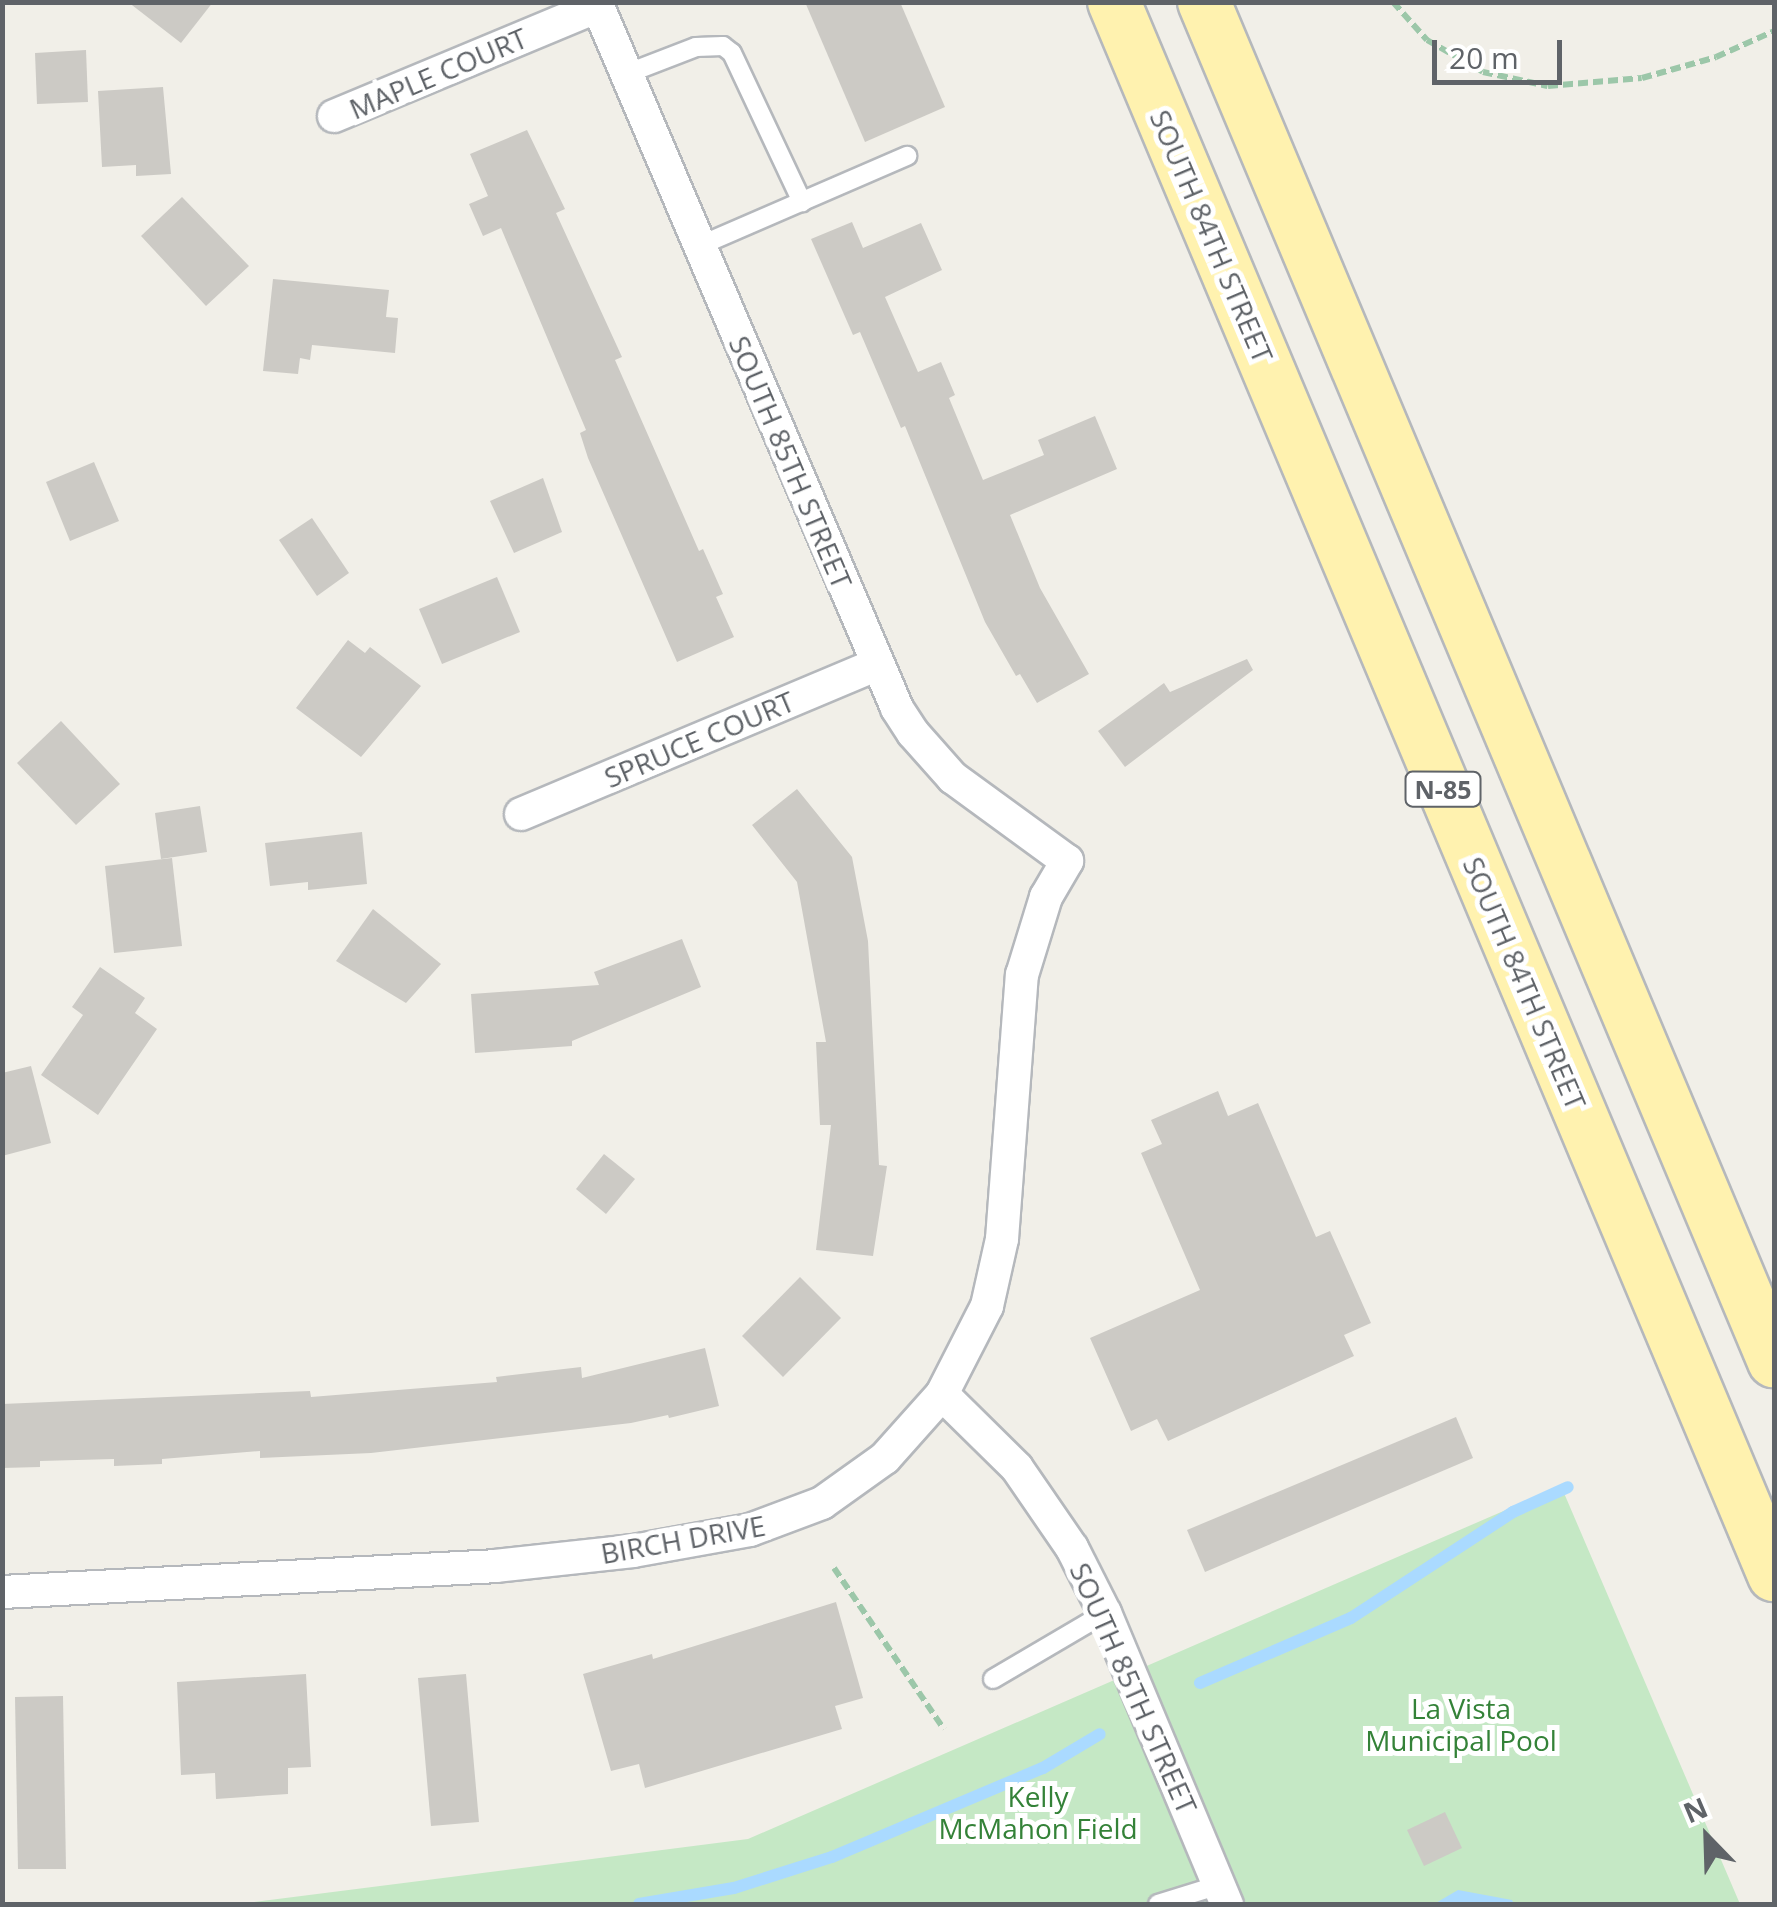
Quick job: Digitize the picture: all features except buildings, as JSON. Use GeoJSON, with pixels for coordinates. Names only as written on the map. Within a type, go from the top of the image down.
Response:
{"type":"FeatureCollection","features":[{"type":"Feature","properties":{"kind":"main road","name":"SOUTH 84TH STREET"},"geometry":{"type":"LineString","coordinates":[[1114,2],[1774,1575]]}},
{"type":"Feature","properties":{"kind":"main road","name":"N-85"},"geometry":{"type":"LineString","coordinates":[[1204,2],[1774,1361]]}},
{"type":"Feature","properties":{"kind":"street","name":"SOUTH 85TH STREET"},"geometry":{"type":"LineString","coordinates":[[600,4],[626,74],[897,708],[932,756],[975,796],[1067,861]]}},
{"type":"Feature","properties":{"kind":"street","name":"MAPLE COURT"},"geometry":{"type":"LineString","coordinates":[[334,116],[600,4]]}},
{"type":"Feature","properties":{"kind":"street","name":"SPRUCE COURT"},"geometry":{"type":"LineString","coordinates":[[521,814],[878,664]]}},
{"type":"Feature","properties":{"kind":"street","name":"BIRCH DRIVE"},"geometry":{"type":"LineString","coordinates":[[2,1592],[495,1566],[736,1534],[800,1514],[846,1488],[904,1440],[942,1394],[977,1331],[1002,1239],[1022,975],[1046,896],[1067,861]]}},
{"type":"Feature","properties":{"kind":"street","name":"SOUTH 85TH STREET"},"geometry":{"type":"LineString","coordinates":[[942,1394],[1036,1492],[1105,1613],[1223,1895]]}},
{"type":"Feature","properties":{"kind":"lane"},"geometry":{"type":"LineString","coordinates":[[626,74],[696,47],[723,46],[732,53],[802,202]]}},
{"type":"Feature","properties":{"kind":"lane"},"geometry":{"type":"LineString","coordinates":[[699,246],[907,156]]}},
{"type":"Feature","properties":{"kind":"lane"},"geometry":{"type":"LineString","coordinates":[[992,1679],[1105,1613]]}},
{"type":"Feature","properties":{"kind":"lane"},"geometry":{"type":"LineString","coordinates":[[1158,1904],[1223,1895]]}},
{"type":"Feature","properties":{"kind":"path"},"geometry":{"type":"LineString","coordinates":[[1393,2],[1427,40],[1483,72],[1548,86],[1642,78],[1716,57],[1774,31]]}},
{"type":"Feature","properties":{"kind":"path"},"geometry":{"type":"LineString","coordinates":[[834,1568],[944,1729]]}},
{"type":"Feature","properties":{"kind":"green space","name":"La Vista Municipal Pool"},"geometry":{"type":"Polygon","coordinates":[[[1561,1486],[1740,1904],[239,1904],[748,1839],[1561,1486]]]}},
{"type":"Feature","properties":{"kind":"water"},"geometry":{"type":"Polygon","coordinates":[[[1458,1890],[1512,1900],[1514,1904],[1434,1904],[1458,1890]]]}},
{"type":"Feature","properties":{"kind":"waterway"},"geometry":{"type":"LineString","coordinates":[[1200,1683],[1351,1618],[1513,1512],[1568,1487]]}},
{"type":"Feature","properties":{"kind":"waterway"},"geometry":{"type":"LineString","coordinates":[[639,1904],[734,1888],[832,1857],[1043,1768],[1100,1734]]}},
{"type":"Feature","properties":{"kind":"park label","name":"Kelly McMahon Field"},"geometry":{"type":"Point","coordinates":[1038,1812]}}]}
